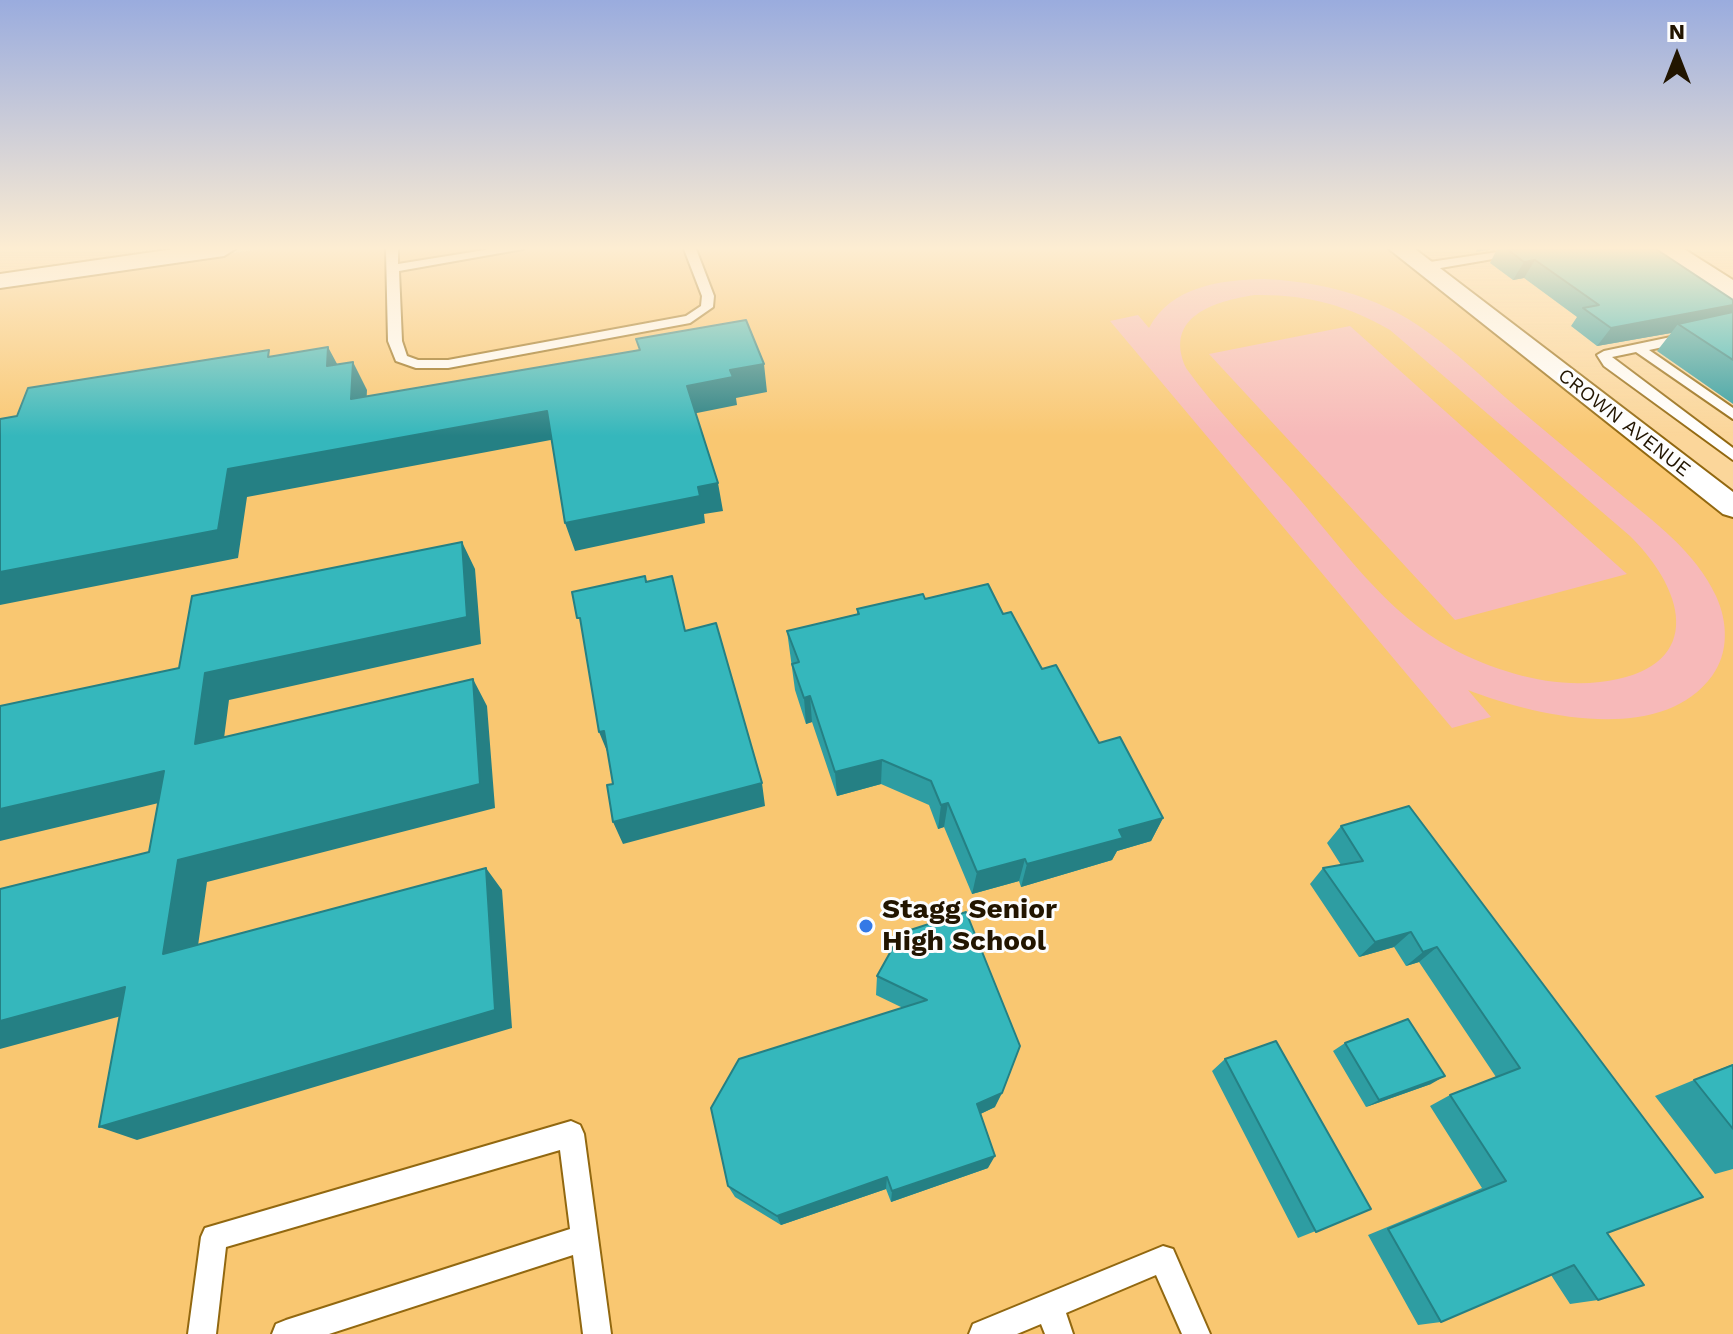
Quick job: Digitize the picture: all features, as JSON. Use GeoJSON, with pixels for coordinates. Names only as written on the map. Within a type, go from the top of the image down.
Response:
{"type":"FeatureCollection","features":[{"type":"Feature","properties":{"kind":"street","name":"CROWN AVENUE"},"geometry":{"type":"LineString","coordinates":[[1480,311],[1733,507]]}},
{"type":"Feature","properties":{"kind":"lane"},"geometry":{"type":"LineString","coordinates":[[394,311],[395,341],[401,358],[416,364],[448,364],[690,319],[701,311]]}},
{"type":"Feature","properties":{"kind":"lane"},"geometry":{"type":"LineString","coordinates":[[1733,328],[1604,355],[1609,363],[1733,455]]}},
{"type":"Feature","properties":{"kind":"lane"},"geometry":{"type":"LineString","coordinates":[[1638,348],[1733,415]]}},
{"type":"Feature","properties":{"kind":"lane"},"geometry":{"type":"LineString","coordinates":[[202,1334],[214,1237],[571,1134],[597,1334]]}},
{"type":"Feature","properties":{"kind":"lane"},"geometry":{"type":"LineString","coordinates":[[286,1334],[585,1238]]}},
{"type":"Feature","properties":{"kind":"lane"},"geometry":{"type":"LineString","coordinates":[[983,1334],[1055,1321],[1163,1259],[1196,1334]]}},
{"type":"Feature","properties":{"kind":"shaded area","name":"Stagg Senior High School"},"geometry":{"type":"Polygon","coordinates":[[[0,311],[1467,311],[1733,518],[1733,1334],[0,1334],[0,311]]]}},
{"type":"Feature","properties":{"kind":"shaded area"},"geometry":{"type":"Polygon","coordinates":[[[1161,311],[1202,311],[1187,324],[1181,336],[1186,368],[1223,415],[1365,576],[1406,617],[1429,634],[1488,665],[1563,683],[1600,682],[1634,675],[1657,662],[1671,646],[1676,626],[1674,605],[1665,582],[1650,558],[1630,536],[1390,330],[1351,311],[1394,311],[1409,320],[1459,356],[1660,526],[1686,552],[1708,580],[1723,616],[1725,637],[1718,667],[1690,698],[1662,711],[1630,718],[1596,719],[1561,715],[1527,709],[1468,690],[1491,717],[1452,728],[1110,321],[1138,315],[1149,328],[1161,311]]]}},
{"type":"Feature","properties":{"kind":"shaded area"},"geometry":{"type":"Polygon","coordinates":[[[1350,326],[1627,574],[1455,620],[1209,354],[1350,326]]]}},
{"type":"Feature","properties":{"kind":"building"},"geometry":{"type":"Polygon","coordinates":[[[1588,311],[1700,311],[1611,328],[1588,311]]]}},
{"type":"Feature","properties":{"kind":"building"},"geometry":{"type":"Polygon","coordinates":[[[1733,312],[1733,360],[1678,324],[1733,312]]]}},
{"type":"Feature","properties":{"kind":"building"},"geometry":{"type":"Polygon","coordinates":[[[746,320],[764,364],[730,370],[733,377],[687,386],[718,483],[698,487],[700,496],[565,523],[547,411],[228,469],[218,530],[0,572],[0,419],[17,416],[28,388],[269,350],[268,357],[328,347],[327,366],[353,362],[351,399],[640,350],[636,339],[746,320]]]}},
{"type":"Feature","properties":{"kind":"building"},"geometry":{"type":"Polygon","coordinates":[[[462,542],[467,617],[205,673],[195,744],[473,679],[480,784],[178,860],[163,954],[486,868],[495,1010],[99,1127],[125,987],[0,1021],[0,889],[149,852],[164,771],[0,809],[0,706],[179,668],[192,596],[462,542]]]}},
{"type":"Feature","properties":{"kind":"building"},"geometry":{"type":"Polygon","coordinates":[[[645,576],[646,582],[672,576],[685,631],[716,623],[762,783],[613,822],[607,785],[613,784],[604,731],[599,732],[580,618],[577,618],[572,592],[645,576]]]}},
{"type":"Feature","properties":{"kind":"building"},"geometry":{"type":"Polygon","coordinates":[[[988,584],[1003,614],[1011,612],[1042,669],[1056,665],[1099,743],[1120,737],[1163,818],[1119,830],[1123,838],[1027,864],[1025,859],[977,872],[948,803],[941,805],[931,781],[882,760],[835,772],[810,696],[804,698],[792,664],[799,662],[787,631],[859,614],[857,609],[923,594],[925,599],[988,584]]]}},
{"type":"Feature","properties":{"kind":"building"},"geometry":{"type":"Polygon","coordinates":[[[1409,806],[1703,1197],[1607,1233],[1644,1285],[1598,1300],[1574,1265],[1441,1322],[1388,1229],[1506,1181],[1450,1095],[1520,1068],[1437,947],[1423,952],[1411,932],[1375,942],[1323,868],[1363,861],[1341,826],[1409,806]]]}},
{"type":"Feature","properties":{"kind":"building"},"geometry":{"type":"Polygon","coordinates":[[[966,912],[1020,1046],[1002,1093],[977,1104],[995,1156],[892,1191],[887,1177],[777,1216],[728,1186],[711,1108],[739,1059],[927,1000],[877,976],[901,933],[966,912]]]}},
{"type":"Feature","properties":{"kind":"building"},"geometry":{"type":"Polygon","coordinates":[[[1408,1019],[1445,1076],[1379,1100],[1345,1043],[1408,1019]]]}},
{"type":"Feature","properties":{"kind":"building"},"geometry":{"type":"Polygon","coordinates":[[[1276,1041],[1371,1209],[1316,1232],[1225,1059],[1276,1041]]]}},
{"type":"Feature","properties":{"kind":"building"},"geometry":{"type":"Polygon","coordinates":[[[1733,1065],[1733,1129],[1694,1080],[1733,1065]]]}},
{"type":"Feature","properties":{"kind":"place","name":"Stagg Senior High School"},"geometry":{"type":"Point","coordinates":[866,926]}}]}
